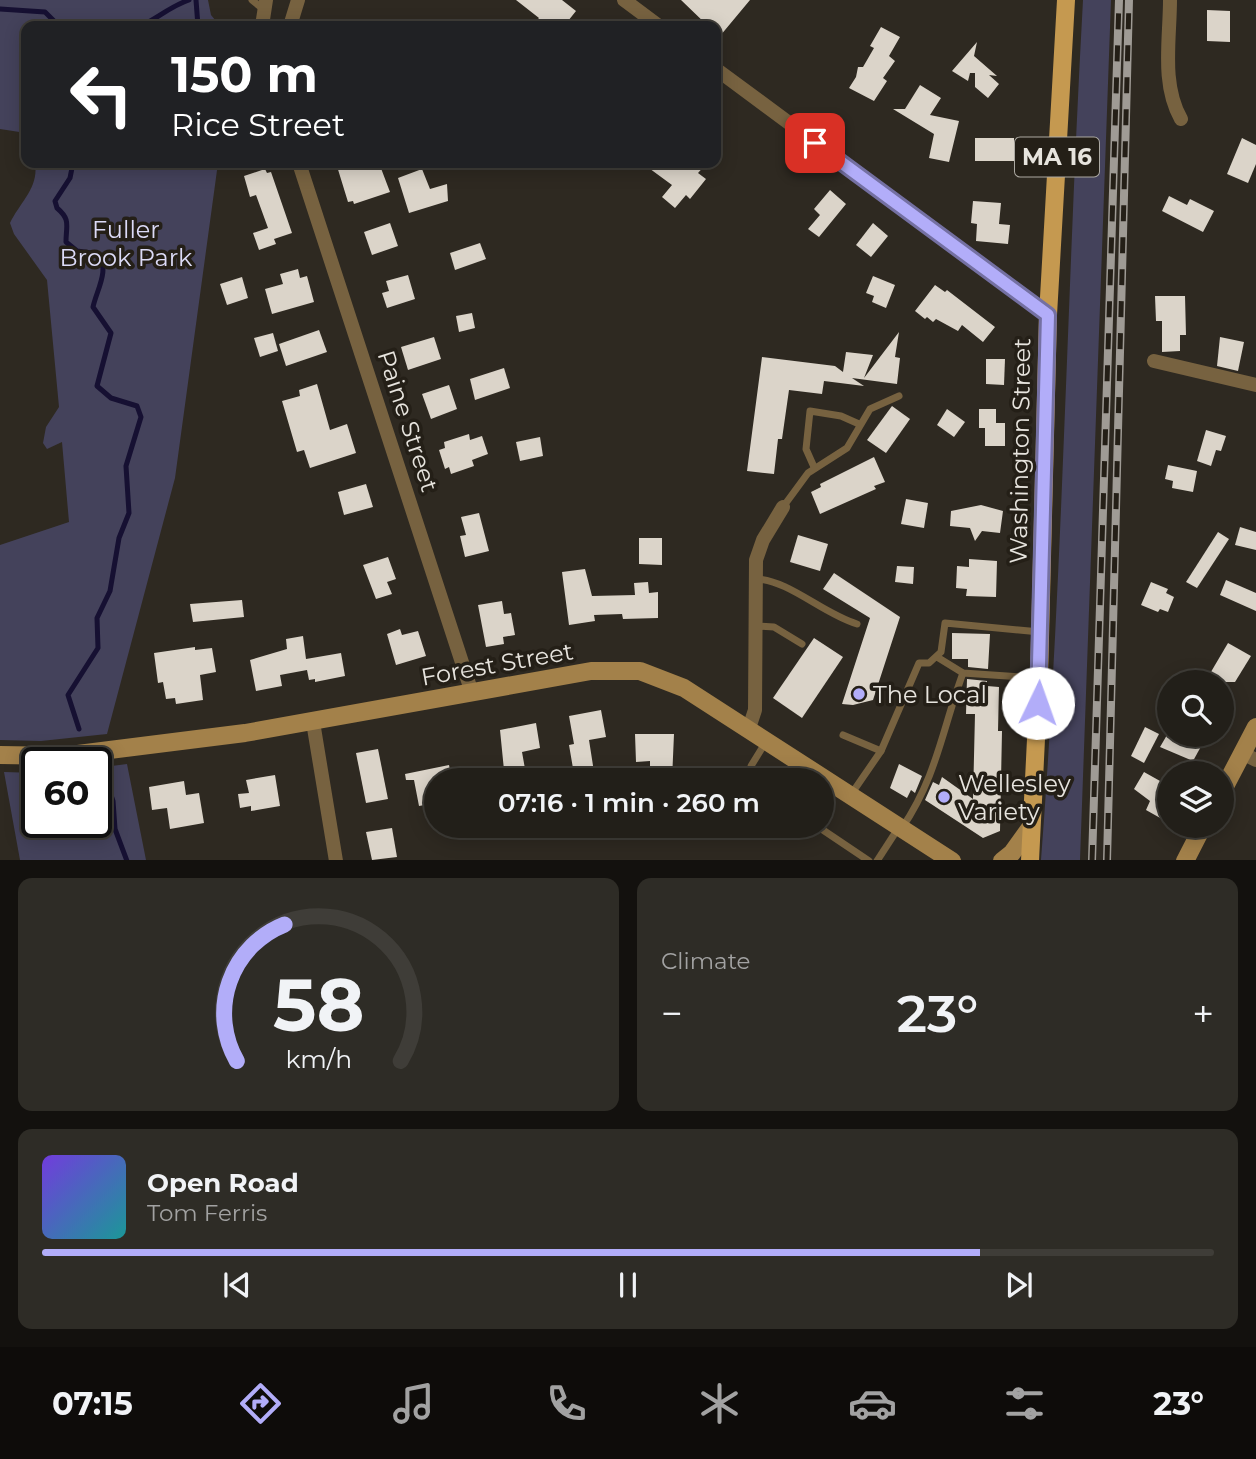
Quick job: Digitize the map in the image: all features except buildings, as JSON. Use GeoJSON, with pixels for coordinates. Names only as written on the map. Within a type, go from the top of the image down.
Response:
{"type":"FeatureCollection","features":[{"type":"Feature","properties":{"kind":"main road","name":"Washington Street"},"geometry":{"type":"LineString","coordinates":[[1030,860],[1039,678],[1048,315],[1066,0]]}},
{"type":"Feature","properties":{"kind":"street"},"geometry":{"type":"LineString","coordinates":[[292,21],[298,0]]}},
{"type":"Feature","properties":{"kind":"street"},"geometry":{"type":"LineString","coordinates":[[624,0],[652,21]]}},
{"type":"Feature","properties":{"kind":"street"},"geometry":{"type":"LineString","coordinates":[[1170,0],[1169,85],[1172,103],[1181,119]]}},
{"type":"Feature","properties":{"kind":"street"},"geometry":{"type":"LineString","coordinates":[[260,3],[262,21]]}},
{"type":"Feature","properties":{"kind":"street"},"geometry":{"type":"LineString","coordinates":[[721,73],[1048,315]]}},
{"type":"Feature","properties":{"kind":"street","name":"Paine Street"},"geometry":{"type":"LineString","coordinates":[[301,168],[472,693]]}},
{"type":"Feature","properties":{"kind":"street"},"geometry":{"type":"LineString","coordinates":[[1154,361],[1256,385]]}},
{"type":"Feature","properties":{"kind":"street"},"geometry":{"type":"LineString","coordinates":[[749,728],[755,710],[755,579],[758,550],[783,507]]}},
{"type":"Feature","properties":{"kind":"street","name":"Forest Street"},"geometry":{"type":"LineString","coordinates":[[0,755],[80,754],[313,722],[592,671],[629,669],[672,682],[749,728],[952,860]]}},
{"type":"Feature","properties":{"kind":"street"},"geometry":{"type":"LineString","coordinates":[[313,722],[336,860]]}},
{"type":"Feature","properties":{"kind":"street"},"geometry":{"type":"LineString","coordinates":[[1234,776],[1249,757],[1256,727]]}},
{"type":"Feature","properties":{"kind":"street"},"geometry":{"type":"LineString","coordinates":[[1002,860],[1013,853],[1030,828]]}},
{"type":"Feature","properties":{"kind":"street"},"geometry":{"type":"LineString","coordinates":[[1190,858],[1198,838]]}},
{"type":"Feature","properties":{"kind":"lane"},"geometry":{"type":"LineString","coordinates":[[783,507],[802,478],[814,467],[844,452],[859,424],[876,405],[899,396]]}},
{"type":"Feature","properties":{"kind":"lane"},"geometry":{"type":"LineString","coordinates":[[814,467],[806,449],[810,411],[841,416],[859,424]]}},
{"type":"Feature","properties":{"kind":"lane"},"geometry":{"type":"LineString","coordinates":[[755,579],[777,584],[833,617],[857,624]]}},
{"type":"Feature","properties":{"kind":"lane"},"geometry":{"type":"LineString","coordinates":[[850,796],[881,751],[919,663],[929,663],[943,647],[945,623],[1040,632]]}},
{"type":"Feature","properties":{"kind":"lane"},"geometry":{"type":"LineString","coordinates":[[755,626],[774,627],[802,644]]}},
{"type":"Feature","properties":{"kind":"lane"},"geometry":{"type":"LineString","coordinates":[[937,657],[963,673],[1039,678]]}},
{"type":"Feature","properties":{"kind":"lane"},"geometry":{"type":"LineString","coordinates":[[877,860],[933,771],[963,673]]}},
{"type":"Feature","properties":{"kind":"lane"},"geometry":{"type":"LineString","coordinates":[[843,735],[881,751]]}},
{"type":"Feature","properties":{"kind":"lane"},"geometry":{"type":"LineString","coordinates":[[751,768],[767,740]]}},
{"type":"Feature","properties":{"kind":"lane"},"geometry":{"type":"LineString","coordinates":[[834,837],[869,860]]}},
{"type":"Feature","properties":{"kind":"green space"},"geometry":{"type":"Polygon","coordinates":[[[0,0],[208,0],[211,15],[216,21],[21,21],[21,132],[0,129],[0,0]]]}},
{"type":"Feature","properties":{"kind":"green space"},"geometry":{"type":"Polygon","coordinates":[[[1083,0],[1111,0],[1080,860],[1041,860],[1055,645],[1083,0]]]}},
{"type":"Feature","properties":{"kind":"green space","name":"Fuller Brook Park"},"geometry":{"type":"Polygon","coordinates":[[[35,168],[217,168],[175,478],[107,734],[41,741],[0,740],[0,545],[69,522],[62,442],[47,449],[43,443],[46,427],[59,407],[47,280],[14,234],[10,223],[31,187],[35,168]]]}},
{"type":"Feature","properties":{"kind":"green space"},"geometry":{"type":"Polygon","coordinates":[[[127,764],[146,860],[20,860],[4,772],[21,773],[21,838],[112,838],[112,766],[127,764]]]}},
{"type":"Feature","properties":{"kind":"waterway"},"geometry":{"type":"LineString","coordinates":[[149,21],[189,0]]}},
{"type":"Feature","properties":{"kind":"waterway"},"geometry":{"type":"LineString","coordinates":[[196,0],[198,21]]}},
{"type":"Feature","properties":{"kind":"waterway"},"geometry":{"type":"LineString","coordinates":[[0,9],[45,12],[54,21]]}},
{"type":"Feature","properties":{"kind":"waterway"},"geometry":{"type":"LineString","coordinates":[[72,168],[70,178],[55,201],[66,220],[66,242],[77,251],[98,254],[103,266],[102,280],[93,307],[111,333],[97,386],[111,398],[137,406],[141,417],[126,466],[129,513],[119,538],[110,591],[97,618],[98,648],[68,695],[79,729]]}},
{"type":"Feature","properties":{"kind":"waterway"},"geometry":{"type":"LineString","coordinates":[[112,798],[115,829],[127,860]]}},
{"type":"Feature","properties":{"kind":"railway"},"geometry":{"type":"LineString","coordinates":[[1092,860],[1119,0]]}},
{"type":"Feature","properties":{"kind":"railway"},"geometry":{"type":"LineString","coordinates":[[1107,860],[1129,0]]}},
{"type":"Feature","properties":{"kind":"place","name":"The Local"},"geometry":{"type":"Point","coordinates":[859,694]}},
{"type":"Feature","properties":{"kind":"place","name":"Wellesley Variety"},"geometry":{"type":"Point","coordinates":[944,797]}},
{"type":"Feature","properties":{"kind":"route"},"geometry":{"type":"LineString","coordinates":[[815,143],[1048,315],[1038,703]]}}]}
